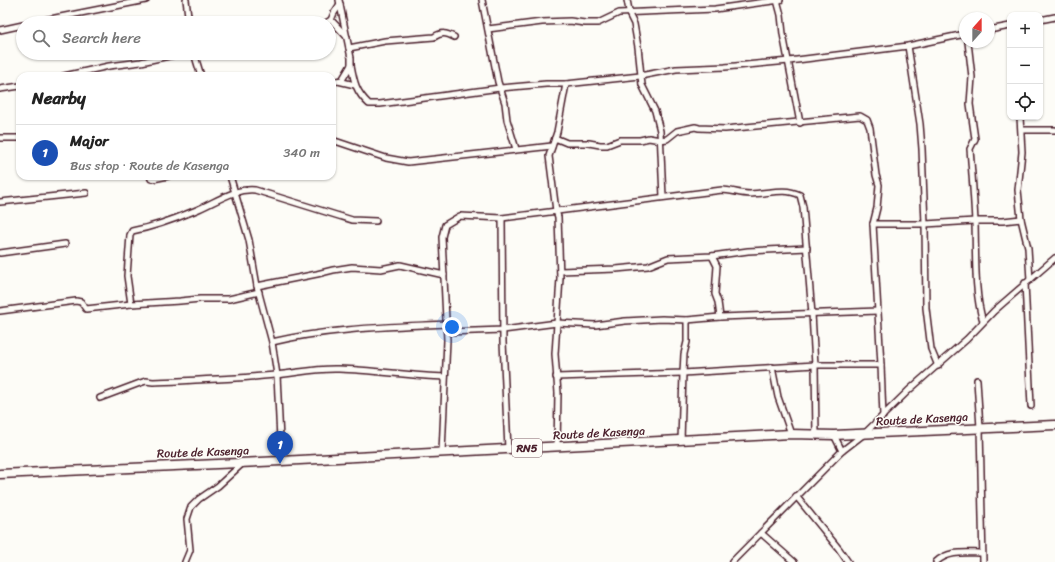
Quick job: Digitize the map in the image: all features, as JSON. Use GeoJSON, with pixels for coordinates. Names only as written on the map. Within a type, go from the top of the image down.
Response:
{"type":"FeatureCollection","features":[{"type":"Feature","properties":{"kind":"highway","name":"Route de Kasenga"},"geometry":{"type":"LineString","coordinates":[[0,474],[681,441],[791,434],[834,436],[1055,425]]}},
{"type":"Feature","properties":{"kind":"street"},"geometry":{"type":"LineString","coordinates":[[65,16],[146,0]]}},
{"type":"Feature","properties":{"kind":"street"},"geometry":{"type":"LineString","coordinates":[[186,0],[188,16]]}},
{"type":"Feature","properties":{"kind":"street"},"geometry":{"type":"LineString","coordinates":[[482,0],[500,88],[506,103],[507,120],[516,149]]}},
{"type":"Feature","properties":{"kind":"street"},"geometry":{"type":"LineString","coordinates":[[627,0],[630,16],[634,24],[642,85],[657,116],[660,140],[663,197]]}},
{"type":"Feature","properties":{"kind":"street"},"geometry":{"type":"LineString","coordinates":[[777,0],[782,15],[783,34],[800,123]]}},
{"type":"Feature","properties":{"kind":"street"},"geometry":{"type":"LineString","coordinates":[[488,29],[542,22],[570,21],[598,23],[619,13],[715,9],[780,0]]}},
{"type":"Feature","properties":{"kind":"street"},"geometry":{"type":"LineString","coordinates":[[332,16],[339,2]]}},
{"type":"Feature","properties":{"kind":"street"},"geometry":{"type":"LineString","coordinates":[[339,2],[355,85],[360,96],[369,104],[406,101],[500,88],[546,84],[566,84],[640,76],[676,69],[725,67],[789,61],[908,46],[959,35]]}},
{"type":"Feature","properties":{"kind":"street"},"geometry":{"type":"LineString","coordinates":[[1043,19],[1055,17]]}},
{"type":"Feature","properties":{"kind":"street"},"geometry":{"type":"LineString","coordinates":[[0,30],[16,27]]}},
{"type":"Feature","properties":{"kind":"street"},"geometry":{"type":"LineString","coordinates":[[995,29],[1007,27]]}},
{"type":"Feature","properties":{"kind":"street"},"geometry":{"type":"LineString","coordinates":[[336,29],[347,38]]}},
{"type":"Feature","properties":{"kind":"street"},"geometry":{"type":"LineString","coordinates":[[349,48],[385,41],[434,37],[440,33],[446,33],[454,37]]}},
{"type":"Feature","properties":{"kind":"street"},"geometry":{"type":"LineString","coordinates":[[908,46],[920,124],[925,224],[926,308],[930,349],[938,366]]}},
{"type":"Feature","properties":{"kind":"street"},"geometry":{"type":"LineString","coordinates":[[969,48],[972,77],[970,104],[975,139],[970,149],[978,286],[980,307],[984,321]]}},
{"type":"Feature","properties":{"kind":"street"},"geometry":{"type":"LineString","coordinates":[[82,72],[109,66],[150,60]]}},
{"type":"Feature","properties":{"kind":"street"},"geometry":{"type":"LineString","coordinates":[[196,60],[200,72]]}},
{"type":"Feature","properties":{"kind":"street"},"geometry":{"type":"LineString","coordinates":[[336,82],[342,80],[351,65]]}},
{"type":"Feature","properties":{"kind":"street"},"geometry":{"type":"LineString","coordinates":[[336,82],[355,85]]}},
{"type":"Feature","properties":{"kind":"street"},"geometry":{"type":"LineString","coordinates":[[557,447],[558,393],[555,354],[560,271],[558,217],[549,152],[558,128],[566,84]]}},
{"type":"Feature","properties":{"kind":"street"},"geometry":{"type":"LineString","coordinates":[[0,86],[0,89],[16,87]]}},
{"type":"Feature","properties":{"kind":"street"},"geometry":{"type":"LineString","coordinates":[[555,138],[567,143],[607,145],[620,140],[640,140],[649,138],[660,140],[667,139],[677,131],[695,127],[725,129],[800,123],[860,116],[867,120],[870,128],[876,175],[879,185],[877,208],[873,224],[882,365],[883,416]]}},
{"type":"Feature","properties":{"kind":"street"},"geometry":{"type":"LineString","coordinates":[[1020,120],[1022,152],[1018,190],[1021,219],[1028,248],[1030,280]]}},
{"type":"Feature","properties":{"kind":"street"},"geometry":{"type":"LineString","coordinates":[[1022,130],[1055,130]]}},
{"type":"Feature","properties":{"kind":"street"},"geometry":{"type":"LineString","coordinates":[[0,138],[16,138]]}},
{"type":"Feature","properties":{"kind":"street"},"geometry":{"type":"LineString","coordinates":[[336,141],[386,158],[408,162],[552,146]]}},
{"type":"Feature","properties":{"kind":"street"},"geometry":{"type":"LineString","coordinates":[[231,180],[249,240],[257,286],[272,342],[276,375],[281,461]]}},
{"type":"Feature","properties":{"kind":"street"},"geometry":{"type":"LineString","coordinates":[[131,304],[127,276],[130,235],[132,231],[143,229],[195,211],[234,192],[255,190],[352,220],[376,221]]}},
{"type":"Feature","properties":{"kind":"street"},"geometry":{"type":"LineString","coordinates":[[442,452],[447,332],[442,238],[445,225],[460,216],[502,218],[722,190],[731,190],[738,193],[751,194],[793,192],[800,195],[803,207],[812,314],[815,365],[816,435]]}},
{"type":"Feature","properties":{"kind":"street"},"geometry":{"type":"LineString","coordinates":[[0,202],[86,193]]}},
{"type":"Feature","properties":{"kind":"street"},"geometry":{"type":"LineString","coordinates":[[502,218],[503,330],[508,449]]}},
{"type":"Feature","properties":{"kind":"street"},"geometry":{"type":"LineString","coordinates":[[873,224],[925,224],[975,220],[1003,222],[1021,219]]}},
{"type":"Feature","properties":{"kind":"street"},"geometry":{"type":"LineString","coordinates":[[0,253],[65,244]]}},
{"type":"Feature","properties":{"kind":"street"},"geometry":{"type":"LineString","coordinates":[[560,271],[616,269],[648,266],[668,258],[712,256],[748,251],[807,248]]}},
{"type":"Feature","properties":{"kind":"street"},"geometry":{"type":"LineString","coordinates":[[712,256],[717,266],[715,294],[718,302],[720,317]]}},
{"type":"Feature","properties":{"kind":"street"},"geometry":{"type":"LineString","coordinates":[[732,562],[842,451],[864,434],[908,391],[938,366],[1025,283],[1055,258]]}},
{"type":"Feature","properties":{"kind":"street"},"geometry":{"type":"LineString","coordinates":[[257,286],[352,267],[381,270],[400,265],[444,275]]}},
{"type":"Feature","properties":{"kind":"street"},"geometry":{"type":"LineString","coordinates":[[1025,283],[1031,406]]}},
{"type":"Feature","properties":{"kind":"street"},"geometry":{"type":"LineString","coordinates":[[0,310],[76,301],[81,302],[86,309],[131,304],[180,302],[200,299],[229,299],[259,292]]}},
{"type":"Feature","properties":{"kind":"street"},"geometry":{"type":"LineString","coordinates":[[447,332],[503,330],[557,323],[595,325],[625,321],[662,319],[687,320],[720,317],[878,311]]}},
{"type":"Feature","properties":{"kind":"street"},"geometry":{"type":"LineString","coordinates":[[681,441],[683,373],[684,354],[687,342],[687,320]]}},
{"type":"Feature","properties":{"kind":"street"},"geometry":{"type":"LineString","coordinates":[[272,342],[302,335],[325,332],[447,324]]}},
{"type":"Feature","properties":{"kind":"street"},"geometry":{"type":"LineString","coordinates":[[556,377],[683,373],[815,365],[882,365]]}},
{"type":"Feature","properties":{"kind":"street"},"geometry":{"type":"LineString","coordinates":[[772,367],[778,397],[791,434]]}},
{"type":"Feature","properties":{"kind":"street"},"geometry":{"type":"LineString","coordinates":[[100,398],[144,381],[153,382],[276,375],[307,370],[339,369],[445,378]]}},
{"type":"Feature","properties":{"kind":"street"},"geometry":{"type":"LineString","coordinates":[[976,380],[980,428],[983,562]]}},
{"type":"Feature","properties":{"kind":"street"},"geometry":{"type":"LineString","coordinates":[[834,436],[842,451]]}},
{"type":"Feature","properties":{"kind":"street"},"geometry":{"type":"LineString","coordinates":[[185,562],[190,550],[187,519],[190,508],[199,499],[218,486],[244,462]]}},
{"type":"Feature","properties":{"kind":"street"},"geometry":{"type":"LineString","coordinates":[[796,496],[848,562]]}},
{"type":"Feature","properties":{"kind":"street"},"geometry":{"type":"LineString","coordinates":[[761,533],[794,562]]}},
{"type":"Feature","properties":{"kind":"street"},"geometry":{"type":"LineString","coordinates":[[936,562],[945,555],[950,554],[982,553]]}},
{"type":"Feature","properties":{"kind":"place","name":"Major"},"geometry":{"type":"Point","coordinates":[280,464]}}]}
